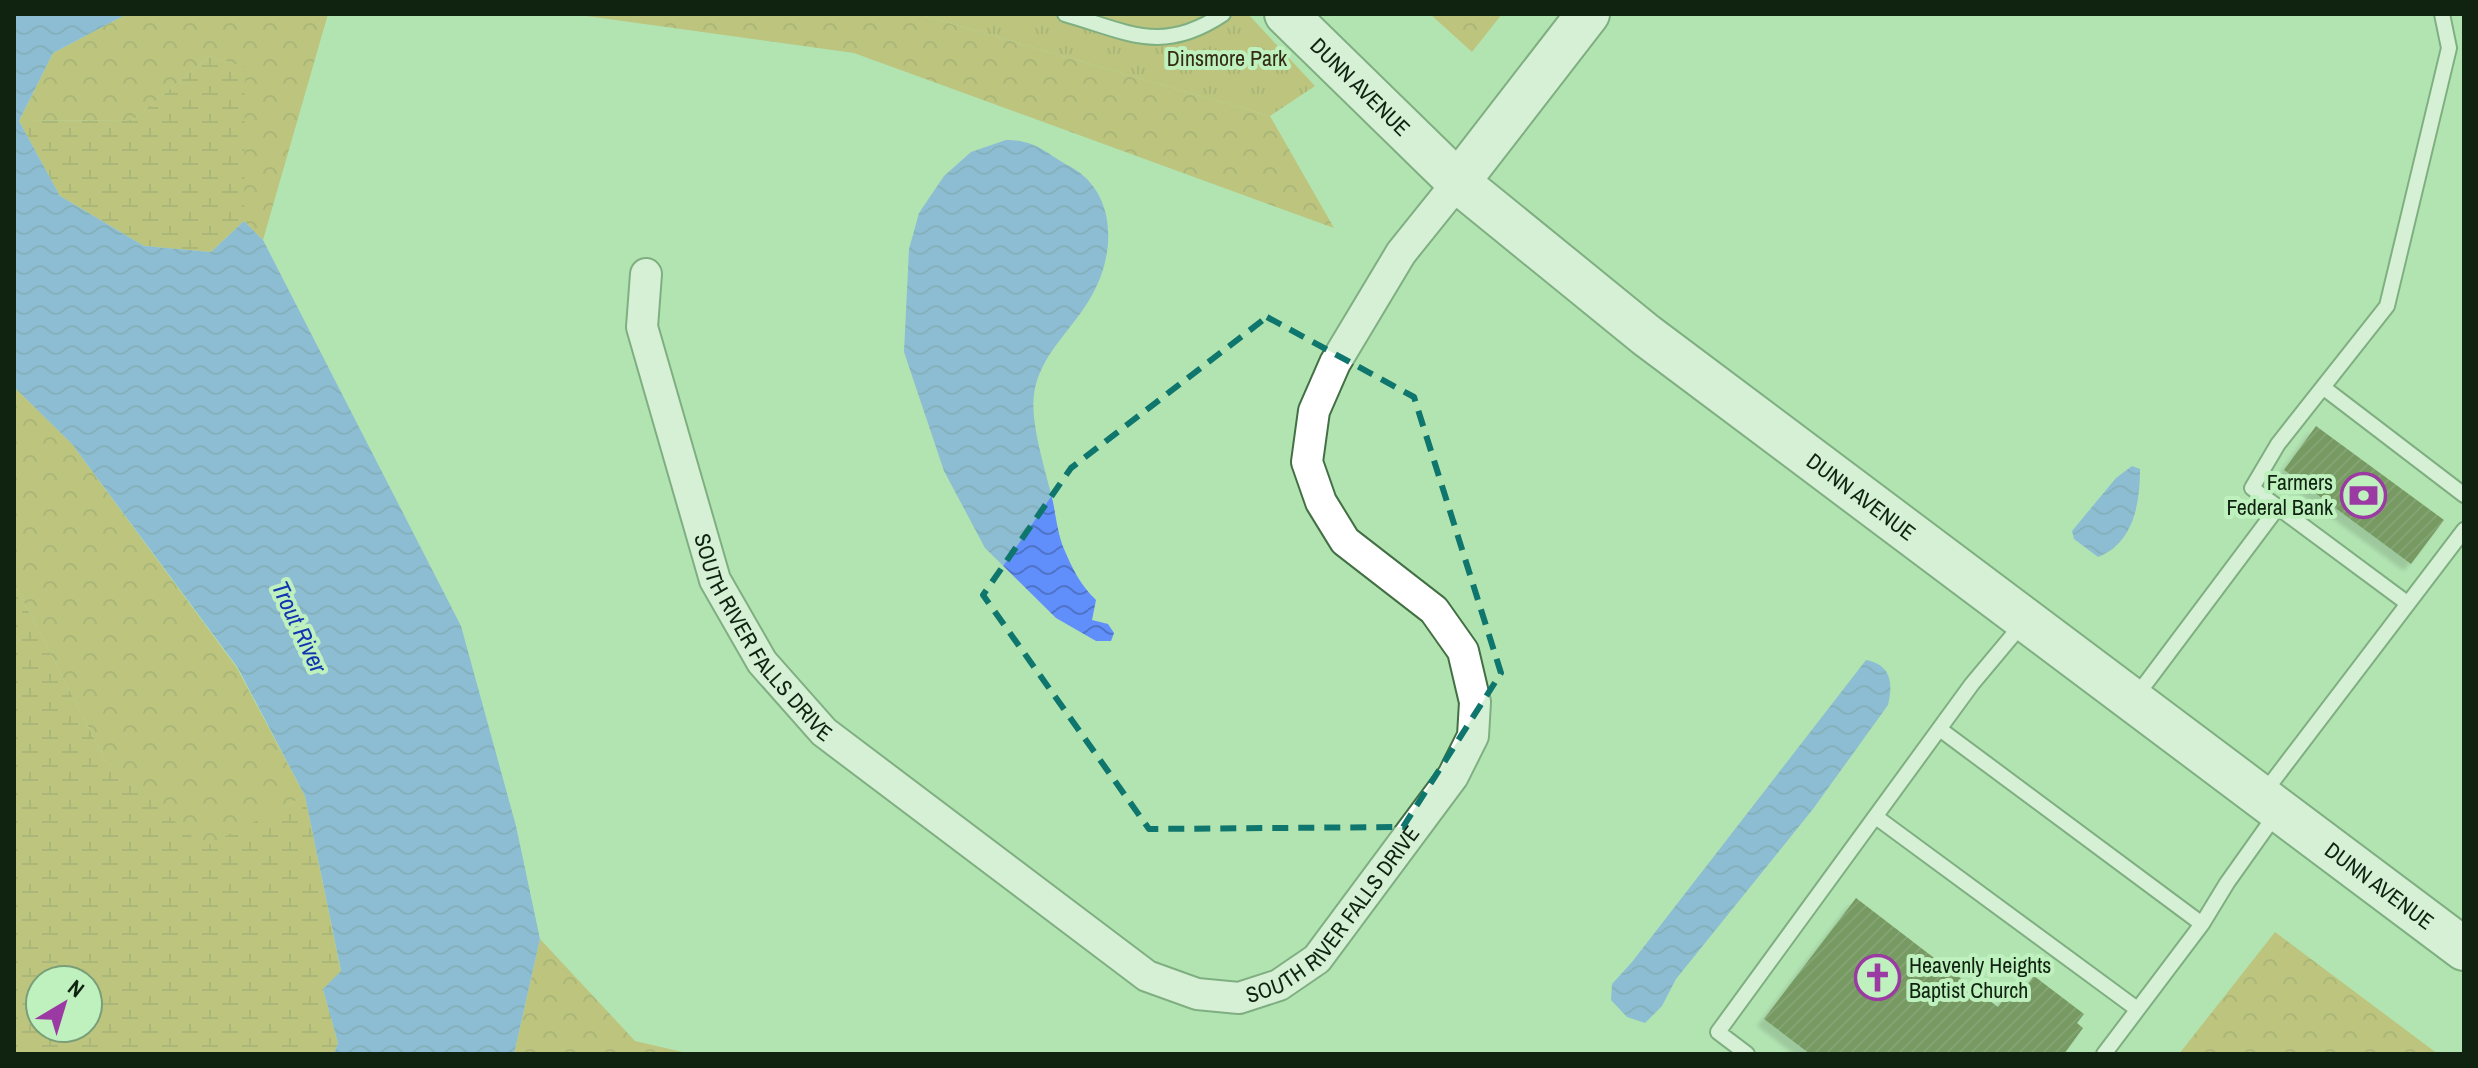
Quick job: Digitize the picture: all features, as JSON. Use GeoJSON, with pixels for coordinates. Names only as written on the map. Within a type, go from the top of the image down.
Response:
{"type":"FeatureCollection","features":[{"type":"Feature","properties":{"kind":"main road","name":"DUNN AVENUE"},"geometry":{"type":"LineString","coordinates":[[1286,14],[1458,182],[1646,335],[2464,949]]}},
{"type":"Feature","properties":{"kind":"main road"},"geometry":{"type":"LineString","coordinates":[[1458,182],[1588,14]]}},
{"type":"Feature","properties":{"kind":"street","name":"SOUTH RIVER FALLS DRIVE"},"geometry":{"type":"LineString","coordinates":[[646,274],[642,327],[715,580],[762,662],[824,732],[1147,976],[1197,994],[1239,998],[1279,985],[1317,959],[1453,776],[1473,736],[1475,702],[1463,651],[1434,610],[1345,541],[1321,502],[1307,462],[1314,411],[1335,363],[1401,253],[1458,182]]}},
{"type":"Feature","properties":{"kind":"lane"},"geometry":{"type":"LineString","coordinates":[[1065,14],[1152,39],[1184,35],[1223,14]]}},
{"type":"Feature","properties":{"kind":"lane"},"geometry":{"type":"LineString","coordinates":[[2407,603],[2252,488],[2278,444],[2387,306],[2449,48],[2442,14]]}},
{"type":"Feature","properties":{"kind":"lane"},"geometry":{"type":"LineString","coordinates":[[2324,388],[2464,495]]}},
{"type":"Feature","properties":{"kind":"lane"},"geometry":{"type":"LineString","coordinates":[[2133,701],[2278,507]]}},
{"type":"Feature","properties":{"kind":"lane"},"geometry":{"type":"LineString","coordinates":[[2104,1054],[2202,924],[2270,803],[2407,603],[2464,530]]}},
{"type":"Feature","properties":{"kind":"lane"},"geometry":{"type":"LineString","coordinates":[[1747,1054],[1718,1032],[1972,684],[2026,620]]}},
{"type":"Feature","properties":{"kind":"lane"},"geometry":{"type":"LineString","coordinates":[[1941,730],[2202,924]]}},
{"type":"Feature","properties":{"kind":"lane"},"geometry":{"type":"LineString","coordinates":[[1876,817],[2137,1009]]}},
{"type":"Feature","properties":{"kind":"highlighted area"},"geometry":{"type":"Polygon","coordinates":[[[1267,317],[1414,397],[1501,673],[1403,827],[1149,829],[983,595],[1071,468],[1267,317]]]}},
{"type":"Feature","properties":{"kind":"green space"},"geometry":{"type":"Polygon","coordinates":[[[127,14],[328,14],[263,240],[244,221],[244,67],[210,56],[133,120],[19,121],[53,53],[127,14]]]}},
{"type":"Feature","properties":{"kind":"green space"},"geometry":{"type":"Polygon","coordinates":[[[572,14],[918,14],[1270,116],[1334,228],[854,53],[572,14]]]}},
{"type":"Feature","properties":{"kind":"green space","name":"Dinsmore Park"},"geometry":{"type":"Polygon","coordinates":[[[918,14],[1248,14],[1315,86],[1270,116],[918,14]]]}},
{"type":"Feature","properties":{"kind":"green space"},"geometry":{"type":"Polygon","coordinates":[[[1430,14],[1502,14],[1472,52],[1430,14]]]}},
{"type":"Feature","properties":{"kind":"green space"},"geometry":{"type":"Polygon","coordinates":[[[210,56],[245,67],[244,221],[211,252],[144,246],[60,196],[19,121],[133,120],[210,56]]]}},
{"type":"Feature","properties":{"kind":"green space"},"geometry":{"type":"Polygon","coordinates":[[[14,387],[72,444],[237,668],[305,796],[204,848],[106,761],[14,583],[14,387]]]}},
{"type":"Feature","properties":{"kind":"green space"},"geometry":{"type":"Polygon","coordinates":[[[14,583],[106,761],[204,847],[305,796],[341,972],[323,989],[338,1043],[334,1054],[14,1054],[14,583]]]}},
{"type":"Feature","properties":{"kind":"green space"},"geometry":{"type":"Polygon","coordinates":[[[2275,932],[2438,1054],[2179,1054],[2275,932]]]}},
{"type":"Feature","properties":{"kind":"green space"},"geometry":{"type":"Polygon","coordinates":[[[540,939],[635,1041],[691,1054],[514,1054],[540,939]]]}},
{"type":"Feature","properties":{"kind":"water","name":"Trout River"},"geometry":{"type":"Polygon","coordinates":[[[14,14],[127,14],[53,53],[19,121],[60,196],[144,246],[211,252],[244,221],[263,240],[461,626],[516,826],[540,939],[514,1054],[334,1054],[338,1043],[323,989],[341,971],[305,796],[238,668],[72,444],[14,387],[14,14]]]}},
{"type":"Feature","properties":{"kind":"water"},"geometry":{"type":"Polygon","coordinates":[[[1006,140],[1040,148],[1086,178],[1097,192],[1108,225],[1108,243],[1100,279],[1085,307],[1043,366],[1037,379],[1033,406],[1039,448],[1062,544],[1077,576],[1096,600],[1092,620],[1108,624],[1114,633],[1111,641],[1096,641],[1056,618],[985,548],[944,471],[904,352],[909,249],[919,213],[944,176],[971,152],[1006,140]]]}},
{"type":"Feature","properties":{"kind":"water"},"geometry":{"type":"Polygon","coordinates":[[[2132,466],[2140,469],[2132,520],[2120,542],[2098,557],[2074,539],[2072,531],[2116,478],[2132,466]]]}},
{"type":"Feature","properties":{"kind":"water"},"geometry":{"type":"Polygon","coordinates":[[[1866,660],[1881,666],[1889,676],[1888,705],[1813,809],[1676,979],[1662,1006],[1645,1023],[1627,1017],[1611,1000],[1612,984],[1866,660]]]}},
{"type":"Feature","properties":{"kind":"building","name":"Farmers Federal Bank"},"geometry":{"type":"Polygon","coordinates":[[[2316,426],[2444,520],[2411,564],[2284,470],[2316,426]]]}},
{"type":"Feature","properties":{"kind":"building","name":"Heavenly Heights Baptist Church"},"geometry":{"type":"Polygon","coordinates":[[[1856,898],[1998,1007],[2018,980],[2026,986],[2034,976],[2084,1014],[2077,1023],[2083,1028],[2064,1054],[1810,1054],[1764,1019],[1856,898]]]}},
{"type":"Feature","properties":{"kind":"place","name":"Farmers Federal Bank"},"geometry":{"type":"Point","coordinates":[2364,495]}},
{"type":"Feature","properties":{"kind":"place","name":"Heavenly Heights Baptist Church"},"geometry":{"type":"Point","coordinates":[1878,978]}}]}
